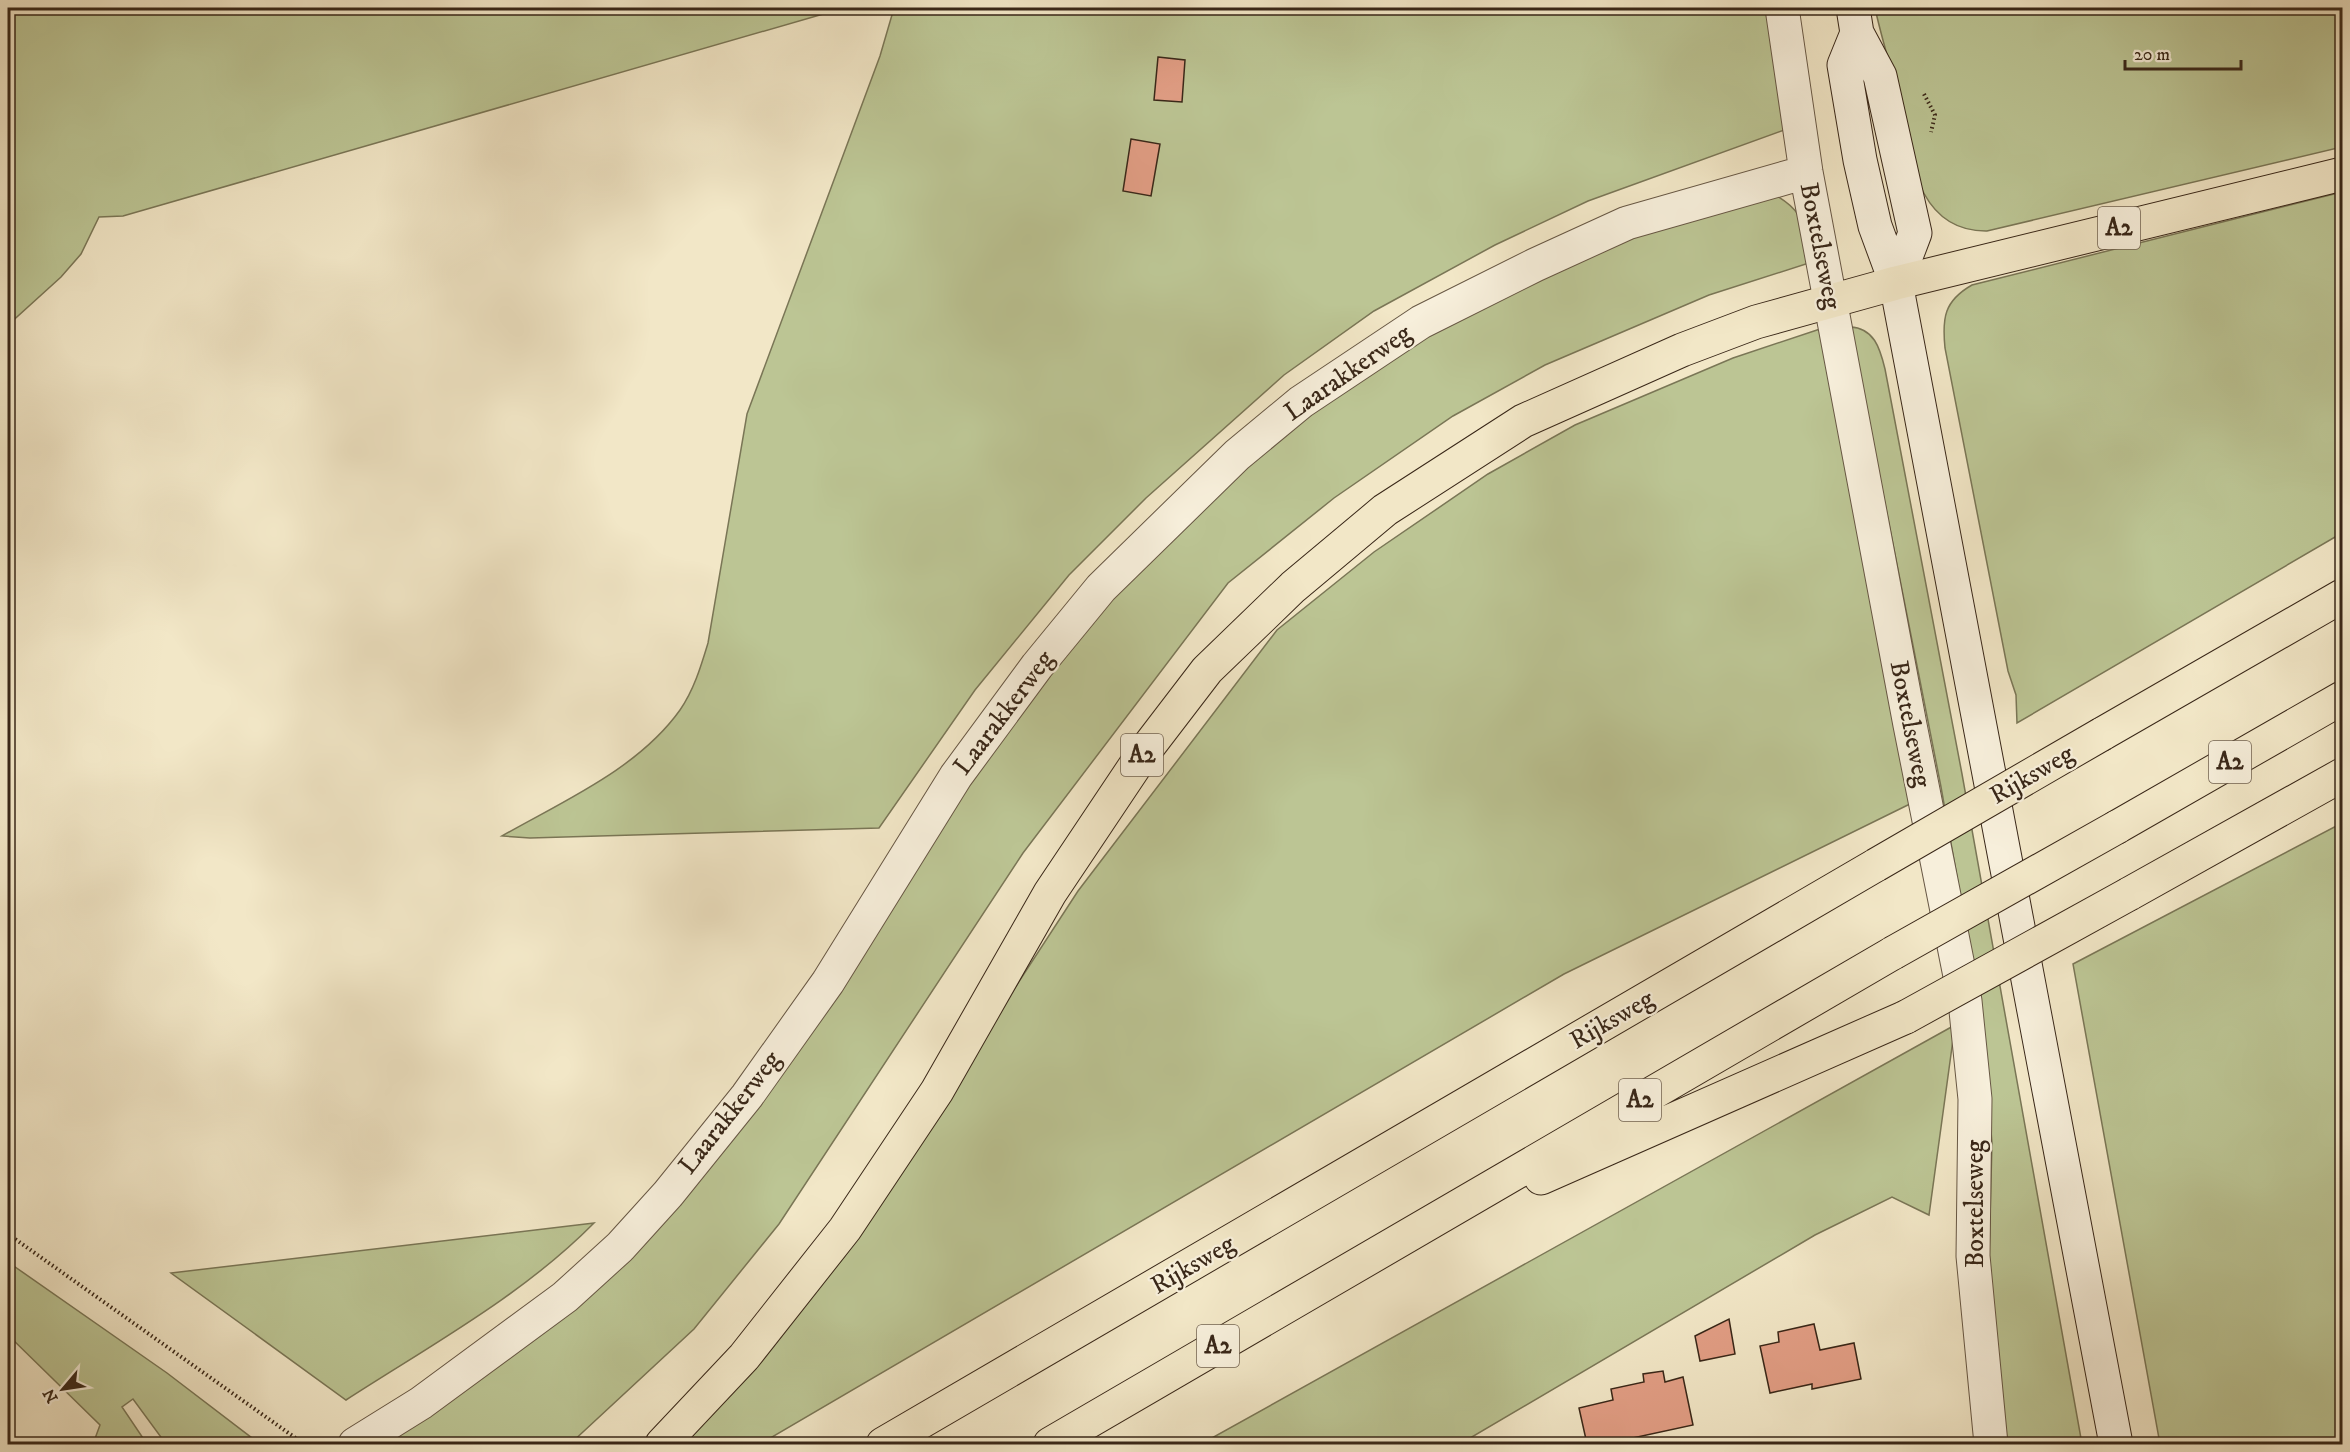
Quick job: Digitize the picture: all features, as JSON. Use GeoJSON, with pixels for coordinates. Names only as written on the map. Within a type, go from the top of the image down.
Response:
{"type":"FeatureCollection","features":[{"type":"Feature","properties":{"kind":"highway","name":"A2"},"geometry":{"type":"LineString","coordinates":[[662,1444],[744,1357],[845,1229],[937,1091],[1050,893],[1145,751],[1215,662],[1293,587],[1385,510],[1523,421],[1682,350],[1756,322],[1896,283],[2343,174]]}},
{"type":"Feature","properties":{"kind":"highway","name":"Rijksweg"},"geometry":{"type":"LineString","coordinates":[[883,1444],[1876,865],[2343,596]]}},
{"type":"Feature","properties":{"kind":"highway","name":"A2"},"geometry":{"type":"LineString","coordinates":[[1050,1444],[1893,953],[2343,698]]}},
{"type":"Feature","properties":{"kind":"highway","name":"A2"},"geometry":{"type":"LineString","coordinates":[[1386,1247],[1906,1017],[2343,775]]}},
{"type":"Feature","properties":{"kind":"street","name":"Boxtelseweg"},"geometry":{"type":"LineString","coordinates":[[1782,8],[1806,172],[1910,724],[1965,1001],[1975,1099],[1973,1256],[1991,1444]]}},
{"type":"Feature","properties":{"kind":"street"},"geometry":{"type":"LineString","coordinates":[[1855,20],[1844,65],[1860,160],[1875,226],[1896,283],[2116,1444]]}},
{"type":"Feature","properties":{"kind":"street","name":"Laarakkerweg"},"geometry":{"type":"LineString","coordinates":[[355,1444],[421,1403],[565,1297],[620,1246],[668,1194],[747,1096],[828,982],[956,776],[1037,666],[1101,588],[1237,455],[1301,402],[1421,322],[1534,264],[1627,223],[1806,172]]}},
{"type":"Feature","properties":{"kind":"path"},"geometry":{"type":"LineString","coordinates":[[8,1234],[304,1444]]}},
{"type":"Feature","properties":{"kind":"green space"},"geometry":{"type":"Polygon","coordinates":[[[8,8],[844,8],[123,216],[99,217],[81,254],[61,277],[8,325],[8,8]]]}},
{"type":"Feature","properties":{"kind":"green space"},"geometry":{"type":"Polygon","coordinates":[[[894,8],[1767,8],[1787,129],[1588,201],[1495,245],[1374,311],[1284,375],[1146,498],[1069,575],[975,690],[879,828],[530,838],[502,836],[621,767],[663,731],[680,710],[689,694],[708,643],[747,414],[880,56],[894,8]]]}},
{"type":"Feature","properties":{"kind":"green space"},"geometry":{"type":"Polygon","coordinates":[[[1875,8],[2342,8],[2342,147],[1987,231],[1962,228],[1943,217],[1929,202],[1919,182],[1911,160],[1897,92],[1875,8]]]}},
{"type":"Feature","properties":{"kind":"green space"},"geometry":{"type":"Polygon","coordinates":[[[1768,191],[1790,205],[1801,220],[1809,263],[1709,295],[1545,365],[1453,416],[1334,498],[1228,583],[1023,853],[779,1224],[694,1329],[570,1444],[378,1444],[592,1287],[1102,604],[1176,529],[1311,410],[1398,349],[1606,242],[1768,191]]]}},
{"type":"Feature","properties":{"kind":"green space"},"geometry":{"type":"Polygon","coordinates":[[[2342,192],[2342,533],[2017,723],[2016,695],[2008,671],[1945,348],[1945,319],[1950,304],[1972,285],[2342,192]]]}},
{"type":"Feature","properties":{"kind":"green space"},"geometry":{"type":"Polygon","coordinates":[[[1850,327],[1865,331],[1875,340],[1885,369],[1962,774],[2082,1444],[2007,1444],[1989,1256],[1992,1143],[1981,1012],[1941,787],[1850,327]]]}},
{"type":"Feature","properties":{"kind":"green space"},"geometry":{"type":"Polygon","coordinates":[[[1820,329],[1918,800],[1564,974],[760,1444],[680,1444],[753,1365],[844,1257],[925,1136],[988,1029],[1078,891],[1277,630],[1374,552],[1488,474],[1575,425],[1733,358],[1820,329]]]}},
{"type":"Feature","properties":{"kind":"green space"},"geometry":{"type":"Polygon","coordinates":[[[2342,823],[2342,1444],[2160,1444],[2073,964],[2342,823]]]}},
{"type":"Feature","properties":{"kind":"green space"},"geometry":{"type":"Polygon","coordinates":[[[1955,1025],[1929,1215],[1892,1197],[1815,1235],[1460,1444],[1201,1444],[1955,1025]]]}},
{"type":"Feature","properties":{"kind":"green space"},"geometry":{"type":"Polygon","coordinates":[[[594,1223],[566,1249],[507,1296],[346,1400],[171,1273],[594,1223]]]}},
{"type":"Feature","properties":{"kind":"green space"},"geometry":{"type":"Polygon","coordinates":[[[8,1262],[167,1373],[260,1444],[166,1444],[133,1399],[122,1407],[147,1444],[93,1444],[100,1425],[8,1335],[8,1262]]]}},
{"type":"Feature","properties":{"kind":"building"},"geometry":{"type":"Polygon","coordinates":[[[1158,57],[1185,60],[1182,102],[1154,100],[1158,57]]]}},
{"type":"Feature","properties":{"kind":"building"},"geometry":{"type":"Polygon","coordinates":[[[1131,139],[1160,144],[1151,196],[1123,191],[1131,139]]]}},
{"type":"Feature","properties":{"kind":"building"},"geometry":{"type":"Polygon","coordinates":[[[1729,1319],[1735,1354],[1700,1361],[1695,1336],[1729,1319]]]}},
{"type":"Feature","properties":{"kind":"building"},"geometry":{"type":"Polygon","coordinates":[[[1814,1324],[1820,1350],[1854,1343],[1861,1379],[1812,1389],[1812,1384],[1770,1393],[1760,1346],[1779,1342],[1778,1332],[1814,1324]]]}},
{"type":"Feature","properties":{"kind":"building"},"geometry":{"type":"Polygon","coordinates":[[[1663,1371],[1665,1382],[1683,1377],[1693,1425],[1605,1444],[1587,1444],[1579,1408],[1613,1400],[1611,1389],[1644,1382],[1643,1374],[1663,1371]]]}}]}
